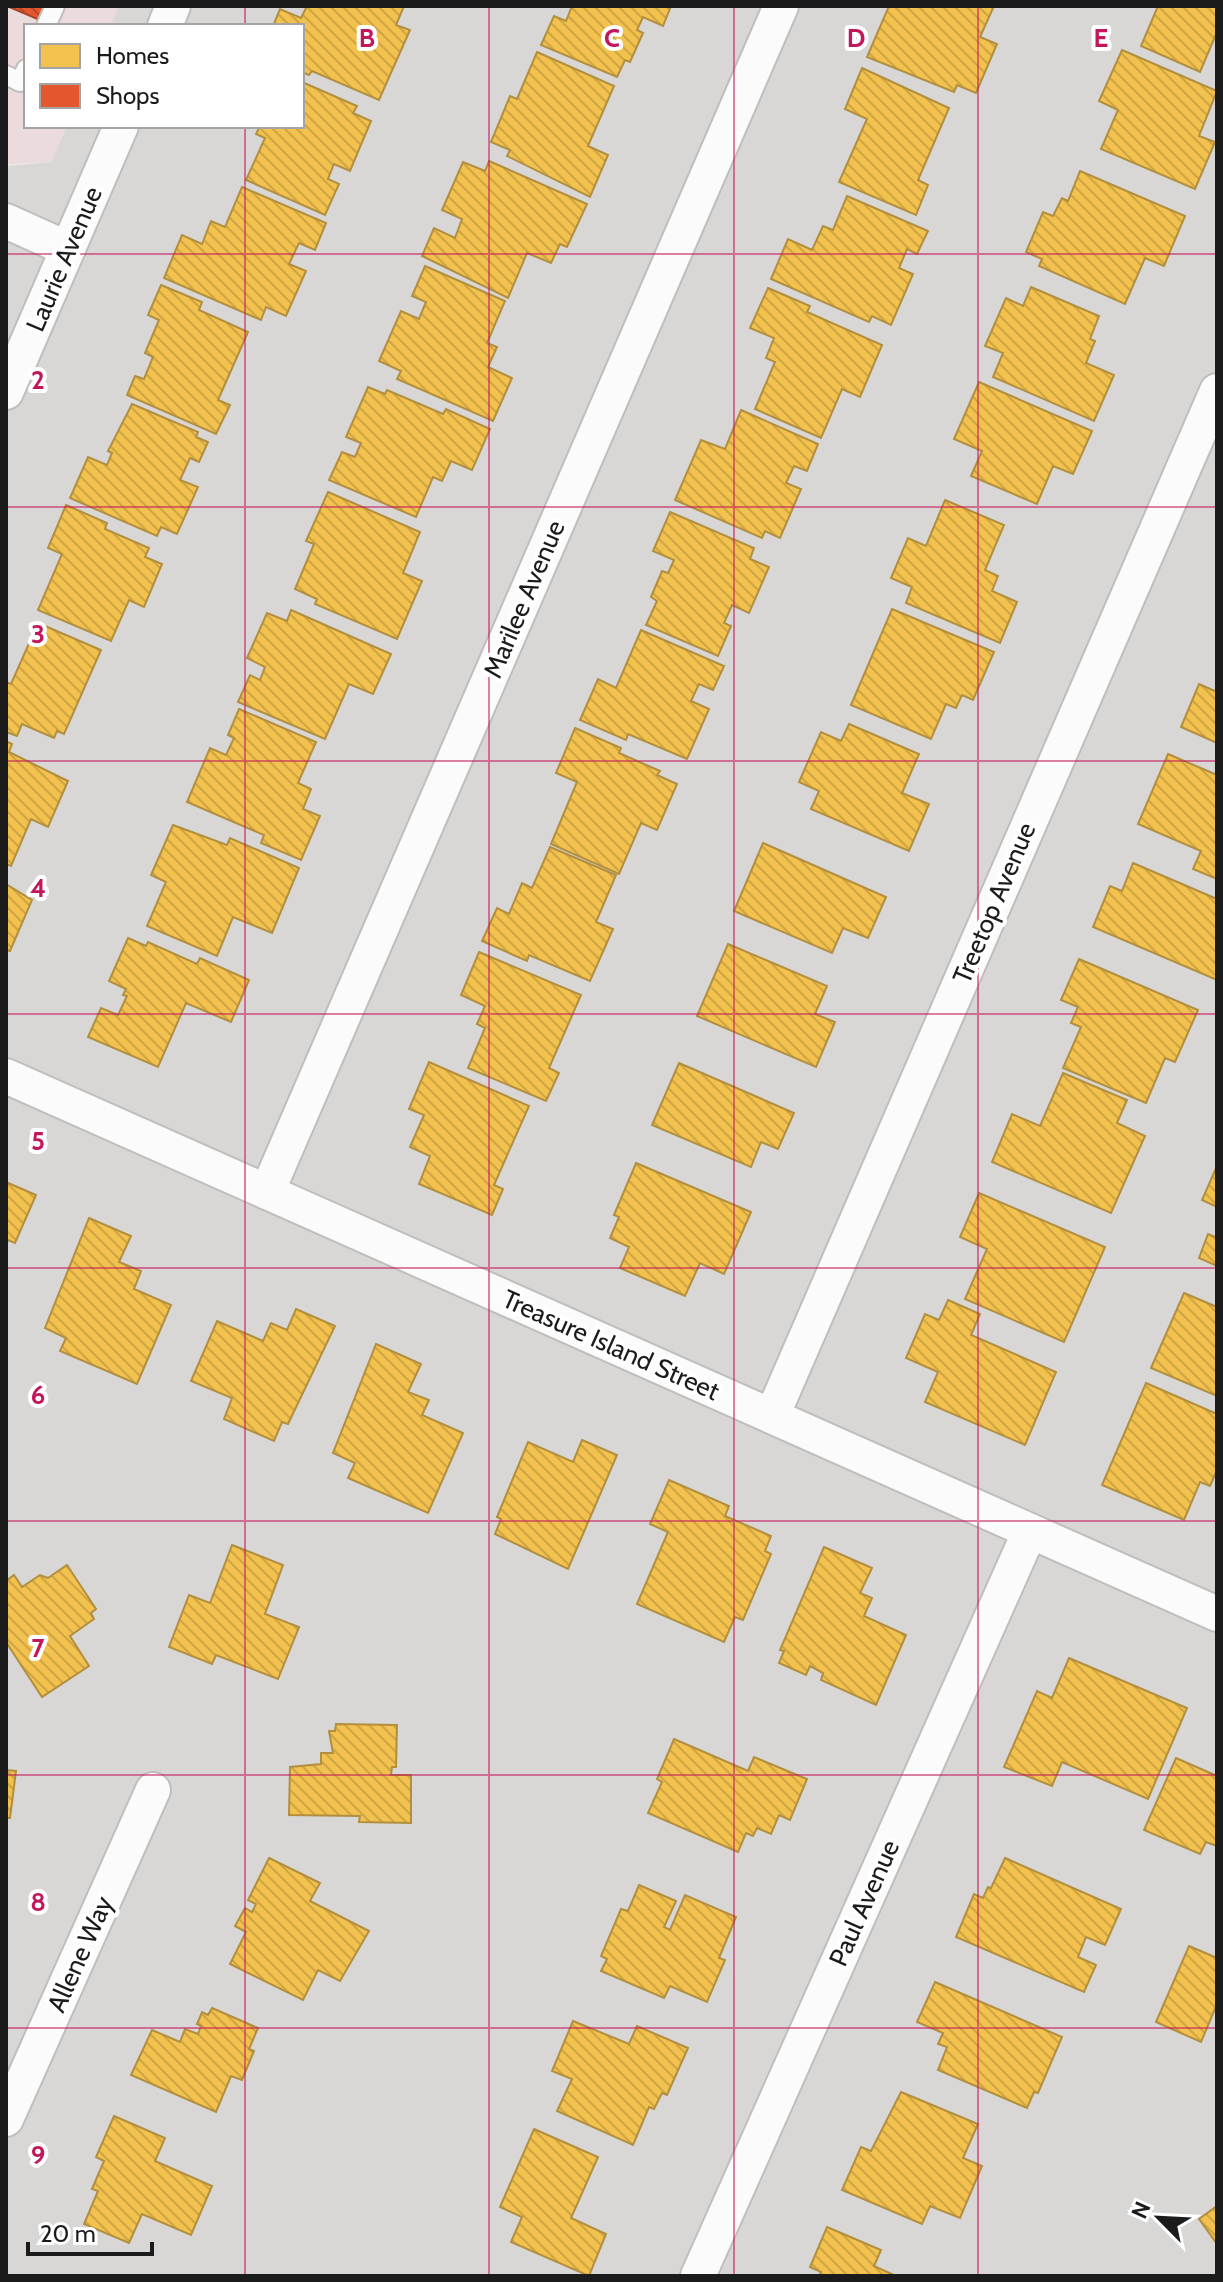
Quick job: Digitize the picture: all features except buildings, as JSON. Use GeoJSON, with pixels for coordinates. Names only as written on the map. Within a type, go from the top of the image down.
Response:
{"type":"FeatureCollection","features":[{"type":"Feature","properties":{"kind":"street","name":"Marilee Avenue"},"geometry":{"type":"LineString","coordinates":[[267,1192],[781,6]]}},
{"type":"Feature","properties":{"kind":"street","name":"Laurie Avenue"},"geometry":{"type":"LineString","coordinates":[[6,392],[120,128]]}},
{"type":"Feature","properties":{"kind":"street"},"geometry":{"type":"LineString","coordinates":[[6,221],[68,249]]}},
{"type":"Feature","properties":{"kind":"street","name":"Treetop Avenue"},"geometry":{"type":"LineString","coordinates":[[772,1416],[1217,391]]}},
{"type":"Feature","properties":{"kind":"street","name":"Treasure Island Street"},"geometry":{"type":"LineString","coordinates":[[6,1076],[1217,1614]]}},
{"type":"Feature","properties":{"kind":"street","name":"Paul Avenue"},"geometry":{"type":"LineString","coordinates":[[698,2276],[1030,1531]]}},
{"type":"Feature","properties":{"kind":"street","name":"Allene Way"},"geometry":{"type":"LineString","coordinates":[[6,2119],[153,1790]]}},
{"type":"Feature","properties":{"kind":"lane"},"geometry":{"type":"LineString","coordinates":[[6,75],[20,82],[24,73]]}},
{"type":"Feature","properties":{"kind":"shaded area"},"geometry":{"type":"Polygon","coordinates":[[[6,6],[119,6],[111,24],[24,24],[24,128],[66,128],[51,162],[6,164],[6,6]]]}},
{"type":"Feature","properties":{"kind":"shaded area"},"geometry":{"type":"Polygon","coordinates":[[[119,6],[1217,6],[1217,2276],[6,2276],[6,173],[9,166],[51,162],[66,128],[304,128],[304,24],[111,24],[119,6]]]}}]}
